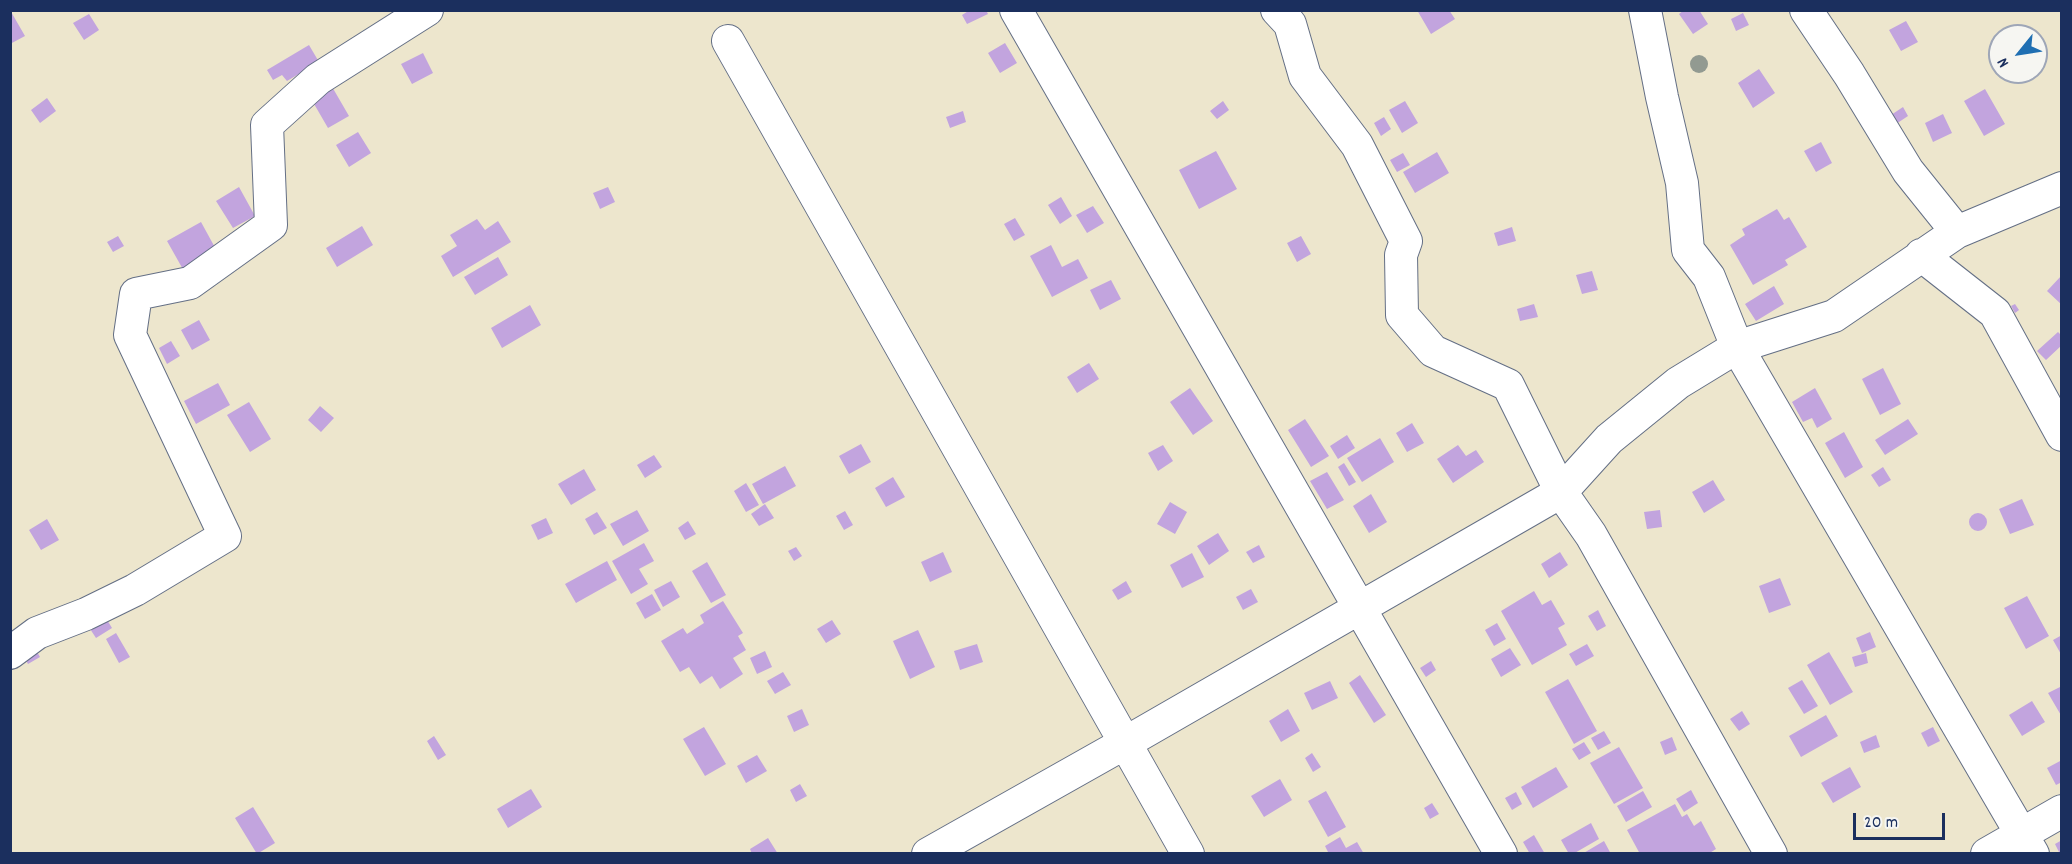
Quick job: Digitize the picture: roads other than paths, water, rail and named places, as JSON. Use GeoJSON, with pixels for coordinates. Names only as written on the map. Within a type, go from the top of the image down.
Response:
{"type":"FeatureCollection","features":[{"type":"Feature","properties":{"kind":"street"},"geometry":{"type":"LineString","coordinates":[[10,653],[37,633],[86,614],[135,590],[225,536],[130,335],[136,294],[190,283],[271,225],[267,125],[318,79],[427,10]]}},
{"type":"Feature","properties":{"kind":"street"},"geometry":{"type":"LineString","coordinates":[[1016,10],[1501,854]]}},
{"type":"Feature","properties":{"kind":"street"},"geometry":{"type":"LineString","coordinates":[[1276,10],[1290,24],[1305,76],[1358,145],[1406,241],[1401,255],[1402,315],[1433,351],[1508,385],[1561,492],[1591,535],[1771,854]]}},
{"type":"Feature","properties":{"kind":"street"},"geometry":{"type":"LineString","coordinates":[[1646,10],[1662,97],[1682,183],[1688,250],[1708,277],[1737,347],[2027,843]]}},
{"type":"Feature","properties":{"kind":"street"},"geometry":{"type":"LineString","coordinates":[[1806,10],[1849,74],[1908,171],[1957,232]]}},
{"type":"Feature","properties":{"kind":"street"},"geometry":{"type":"LineString","coordinates":[[728,41],[1188,854]]}},
{"type":"Feature","properties":{"kind":"street"},"geometry":{"type":"LineString","coordinates":[[928,854],[1561,492],[1609,439],[1678,383],[1737,347],[1834,316],[1957,232],[2061,188]]}},
{"type":"Feature","properties":{"kind":"street"},"geometry":{"type":"LineString","coordinates":[[1921,255],[1995,313],[2061,435]]}},
{"type":"Feature","properties":{"kind":"street"},"geometry":{"type":"LineString","coordinates":[[1987,854],[2027,843],[2061,811]]}}]}
